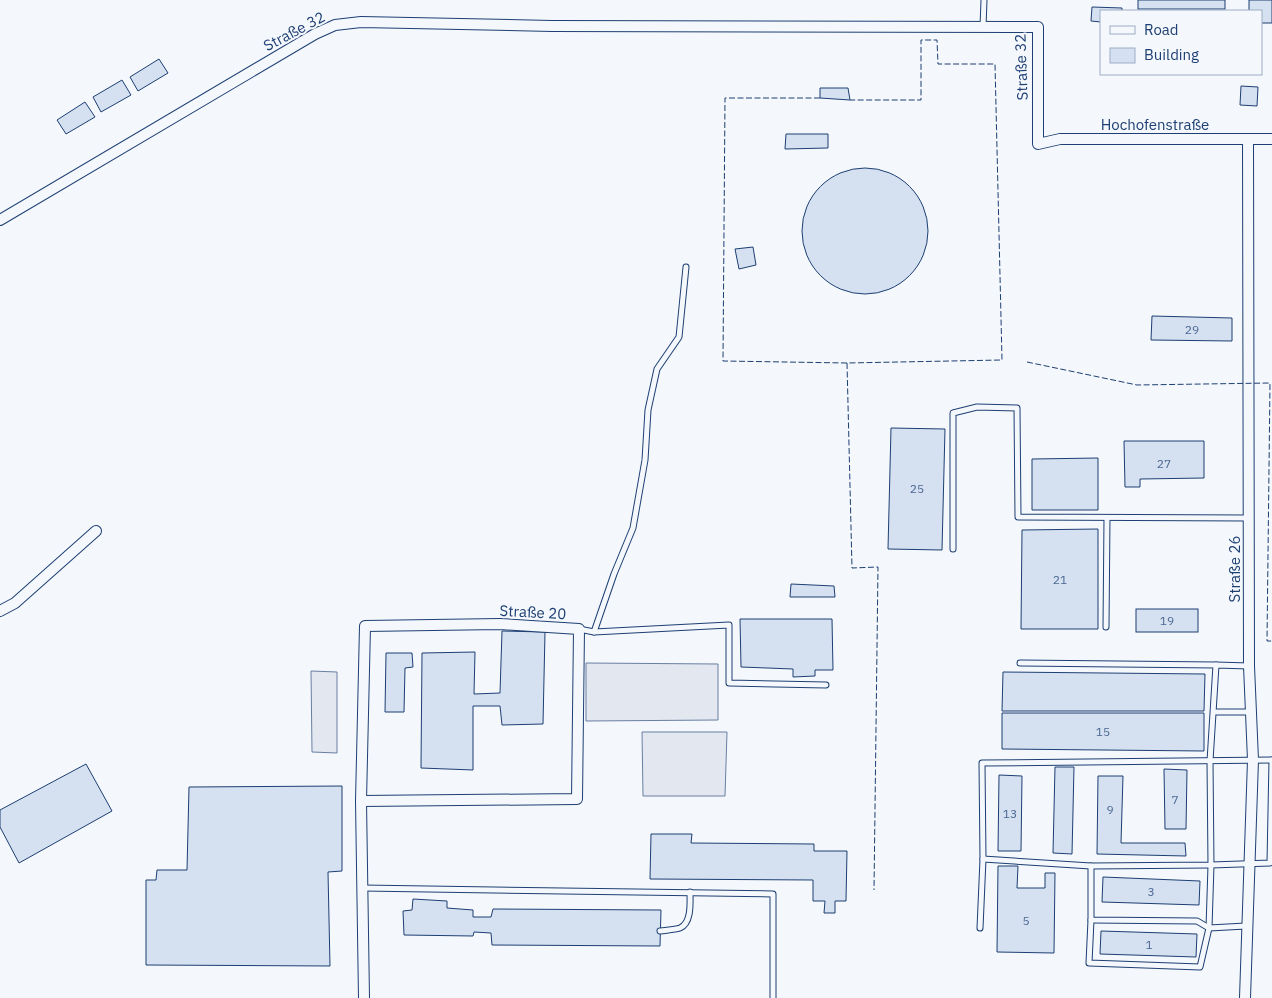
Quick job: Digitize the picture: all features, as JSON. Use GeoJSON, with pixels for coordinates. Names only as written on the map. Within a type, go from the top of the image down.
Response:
{"type":"FeatureCollection","features":[{"type":"Feature","properties":{"kind":"street","name":"Straße 32"},"geometry":{"type":"LineString","coordinates":[[0,220],[315,34],[335,26],[361,22],[552,26],[1038,27],[1038,144]]}},
{"type":"Feature","properties":{"kind":"street","name":"Hochofenstraße"},"geometry":{"type":"LineString","coordinates":[[1038,144],[1060,139],[1272,139]]}},
{"type":"Feature","properties":{"kind":"street","name":"Straße 26"},"geometry":{"type":"LineString","coordinates":[[1245,998],[1253,760],[1249,666],[1248,140]]}},
{"type":"Feature","properties":{"kind":"street"},"geometry":{"type":"LineString","coordinates":[[0,611],[15,603],[96,531]]}},
{"type":"Feature","properties":{"kind":"street","name":"Straße 20"},"geometry":{"type":"LineString","coordinates":[[361,801],[577,799],[580,629],[500,624],[365,626],[361,801],[364,998]]}},
{"type":"Feature","properties":{"kind":"lane"},"geometry":{"type":"LineString","coordinates":[[984,0],[984,27]]}},
{"type":"Feature","properties":{"kind":"lane"},"geometry":{"type":"LineString","coordinates":[[594,632],[614,574],[633,528],[645,460],[648,410],[657,369],[679,337],[686,267]]}},
{"type":"Feature","properties":{"kind":"lane"},"geometry":{"type":"LineString","coordinates":[[953,549],[953,413],[977,407],[1017,408],[1018,517],[1248,518]]}},
{"type":"Feature","properties":{"kind":"lane"},"geometry":{"type":"LineString","coordinates":[[1106,627],[1107,518]]}},
{"type":"Feature","properties":{"kind":"lane"},"geometry":{"type":"LineString","coordinates":[[580,629],[594,632],[729,625],[729,683],[826,685]]}},
{"type":"Feature","properties":{"kind":"lane"},"geometry":{"type":"LineString","coordinates":[[1020,663],[1249,666]]}},
{"type":"Feature","properties":{"kind":"lane"},"geometry":{"type":"LineString","coordinates":[[1091,866],[1089,962],[1200,967],[1209,928],[1211,865],[1210,761],[1216,665]]}},
{"type":"Feature","properties":{"kind":"lane"},"geometry":{"type":"LineString","coordinates":[[1214,712],[1252,712]]}},
{"type":"Feature","properties":{"kind":"lane"},"geometry":{"type":"LineString","coordinates":[[980,928],[983,859],[982,763],[1272,760],[1270,862],[1211,865],[1091,866],[983,859]]}},
{"type":"Feature","properties":{"kind":"lane"},"geometry":{"type":"LineString","coordinates":[[362,888],[773,894],[773,998]]}},
{"type":"Feature","properties":{"kind":"lane"},"geometry":{"type":"LineString","coordinates":[[660,930],[680,928],[685,925],[690,910],[690,892]]}},
{"type":"Feature","properties":{"kind":"lane"},"geometry":{"type":"LineString","coordinates":[[1090,920],[1198,921],[1209,928],[1246,926]]}},
{"type":"Feature","properties":{"kind":"shaded area"},"geometry":{"type":"Polygon","coordinates":[[[586,663],[718,664],[718,720],[586,721],[586,663]]]}},
{"type":"Feature","properties":{"kind":"shaded area"},"geometry":{"type":"Polygon","coordinates":[[[311,671],[337,672],[337,753],[312,752],[311,671]]]}},
{"type":"Feature","properties":{"kind":"shaded area"},"geometry":{"type":"Polygon","coordinates":[[[642,732],[727,732],[725,796],[643,796],[642,732]]]}},
{"type":"Feature","properties":{"kind":"building"},"geometry":{"type":"Polygon","coordinates":[[[1138,0],[1225,0],[1225,9],[1138,9],[1138,0]]]}},
{"type":"Feature","properties":{"kind":"building"},"geometry":{"type":"Polygon","coordinates":[[[1249,0],[1272,0],[1272,23],[1262,23],[1262,10],[1249,10],[1249,0]]]}},
{"type":"Feature","properties":{"kind":"building"},"geometry":{"type":"Polygon","coordinates":[[[1092,7],[1122,8],[1122,10],[1100,10],[1100,22],[1091,21],[1092,7]]]}},
{"type":"Feature","properties":{"kind":"building"},"geometry":{"type":"Polygon","coordinates":[[[159,59],[168,73],[138,91],[130,77],[159,59]]]}},
{"type":"Feature","properties":{"kind":"building"},"geometry":{"type":"Polygon","coordinates":[[[122,80],[131,95],[101,112],[93,97],[122,80]]]}},
{"type":"Feature","properties":{"kind":"building"},"geometry":{"type":"Polygon","coordinates":[[[1241,86],[1258,87],[1257,106],[1240,105],[1241,86]]]}},
{"type":"Feature","properties":{"kind":"building"},"geometry":{"type":"Polygon","coordinates":[[[820,88],[848,88],[850,100],[820,98],[820,88]]]}},
{"type":"Feature","properties":{"kind":"building"},"geometry":{"type":"Polygon","coordinates":[[[85,102],[95,117],[66,134],[57,120],[85,102]]]}},
{"type":"Feature","properties":{"kind":"building"},"geometry":{"type":"Polygon","coordinates":[[[786,134],[828,134],[828,148],[785,149],[786,134]]]}},
{"type":"Feature","properties":{"kind":"building"},"geometry":{"type":"Polygon","coordinates":[[[865,168],[889,173],[900,178],[910,186],[918,196],[923,207],[928,231],[923,255],[918,266],[910,276],[900,284],[889,289],[865,294],[841,289],[830,284],[820,276],[812,266],[807,255],[802,231],[807,207],[812,196],[820,186],[830,178],[841,173],[865,168]]]}},
{"type":"Feature","properties":{"kind":"building"},"geometry":{"type":"Polygon","coordinates":[[[753,247],[756,265],[739,269],[735,249],[753,247]]]}},
{"type":"Feature","properties":{"kind":"building"},"geometry":{"type":"Polygon","coordinates":[[[1152,316],[1232,318],[1232,341],[1151,340],[1152,316]]]}},
{"type":"Feature","properties":{"kind":"building"},"geometry":{"type":"Polygon","coordinates":[[[891,428],[945,429],[942,550],[888,549],[891,428]]]}},
{"type":"Feature","properties":{"kind":"building"},"geometry":{"type":"Polygon","coordinates":[[[1124,441],[1204,441],[1204,478],[1140,479],[1140,487],[1125,487],[1124,441]]]}},
{"type":"Feature","properties":{"kind":"building"},"geometry":{"type":"Polygon","coordinates":[[[1098,458],[1098,510],[1032,510],[1032,459],[1098,458]]]}},
{"type":"Feature","properties":{"kind":"building"},"geometry":{"type":"Polygon","coordinates":[[[1098,529],[1098,629],[1021,629],[1022,530],[1098,529]]]}},
{"type":"Feature","properties":{"kind":"building"},"geometry":{"type":"Polygon","coordinates":[[[791,584],[834,586],[835,597],[790,597],[791,584]]]}},
{"type":"Feature","properties":{"kind":"building"},"geometry":{"type":"Polygon","coordinates":[[[1136,609],[1198,609],[1198,632],[1136,632],[1136,609]]]}},
{"type":"Feature","properties":{"kind":"building"},"geometry":{"type":"Polygon","coordinates":[[[740,619],[832,619],[833,670],[815,670],[815,676],[793,677],[793,669],[741,667],[740,619]]]}},
{"type":"Feature","properties":{"kind":"building"},"geometry":{"type":"Polygon","coordinates":[[[502,631],[545,632],[543,724],[502,725],[500,706],[473,706],[473,770],[421,768],[422,653],[475,652],[474,694],[500,693],[502,631]]]}},
{"type":"Feature","properties":{"kind":"building"},"geometry":{"type":"Polygon","coordinates":[[[386,653],[412,653],[413,667],[405,668],[404,712],[385,712],[386,653]]]}},
{"type":"Feature","properties":{"kind":"building"},"geometry":{"type":"Polygon","coordinates":[[[1003,672],[1205,674],[1204,711],[1002,711],[1003,672]]]}},
{"type":"Feature","properties":{"kind":"building"},"geometry":{"type":"Polygon","coordinates":[[[1002,713],[1204,713],[1204,751],[1002,749],[1002,713]]]}},
{"type":"Feature","properties":{"kind":"building"},"geometry":{"type":"Polygon","coordinates":[[[86,764],[112,811],[19,863],[0,827],[0,810],[86,764]]]}},
{"type":"Feature","properties":{"kind":"building"},"geometry":{"type":"Polygon","coordinates":[[[1055,767],[1074,767],[1072,854],[1053,853],[1055,767]]]}},
{"type":"Feature","properties":{"kind":"building"},"geometry":{"type":"Polygon","coordinates":[[[1164,769],[1187,770],[1186,829],[1165,829],[1164,769]]]}},
{"type":"Feature","properties":{"kind":"building"},"geometry":{"type":"Polygon","coordinates":[[[999,775],[1022,776],[1021,851],[998,851],[999,775]]]}},
{"type":"Feature","properties":{"kind":"building"},"geometry":{"type":"Polygon","coordinates":[[[1098,776],[1123,776],[1121,843],[1185,843],[1186,856],[1097,854],[1098,776]]]}},
{"type":"Feature","properties":{"kind":"building"},"geometry":{"type":"Polygon","coordinates":[[[342,786],[342,871],[328,872],[330,966],[146,965],[146,880],[156,880],[157,870],[187,870],[189,787],[342,786]]]}},
{"type":"Feature","properties":{"kind":"building"},"geometry":{"type":"Polygon","coordinates":[[[651,834],[692,834],[691,843],[814,844],[814,851],[847,851],[846,901],[835,901],[835,913],[824,913],[825,901],[813,901],[813,880],[650,879],[651,834]]]}},
{"type":"Feature","properties":{"kind":"building"},"geometry":{"type":"Polygon","coordinates":[[[998,866],[1018,866],[1017,888],[1045,888],[1045,873],[1055,873],[1054,953],[997,952],[998,866]]]}},
{"type":"Feature","properties":{"kind":"building"},"geometry":{"type":"Polygon","coordinates":[[[1103,877],[1200,881],[1199,905],[1102,902],[1103,877]]]}},
{"type":"Feature","properties":{"kind":"building"},"geometry":{"type":"Polygon","coordinates":[[[413,899],[447,901],[447,908],[473,910],[473,917],[491,917],[493,909],[661,910],[660,946],[492,945],[491,933],[474,932],[473,936],[404,935],[403,911],[412,910],[413,899]]]}},
{"type":"Feature","properties":{"kind":"building"},"geometry":{"type":"Polygon","coordinates":[[[1101,931],[1197,934],[1196,957],[1100,954],[1101,931]]]}},
{"type":"Feature","properties":{"kind":"fence"},"geometry":{"type":"LineString","coordinates":[[820,98],[725,98],[723,361],[847,363],[1002,360],[995,64],[938,64],[937,40],[921,40],[921,100],[850,100]]}},
{"type":"Feature","properties":{"kind":"fence"},"geometry":{"type":"LineString","coordinates":[[1027,362],[1137,385],[1270,383],[1267,641],[1272,641]]}},
{"type":"Feature","properties":{"kind":"fence"},"geometry":{"type":"LineString","coordinates":[[847,363],[852,568],[878,567],[874,890]]}}]}
